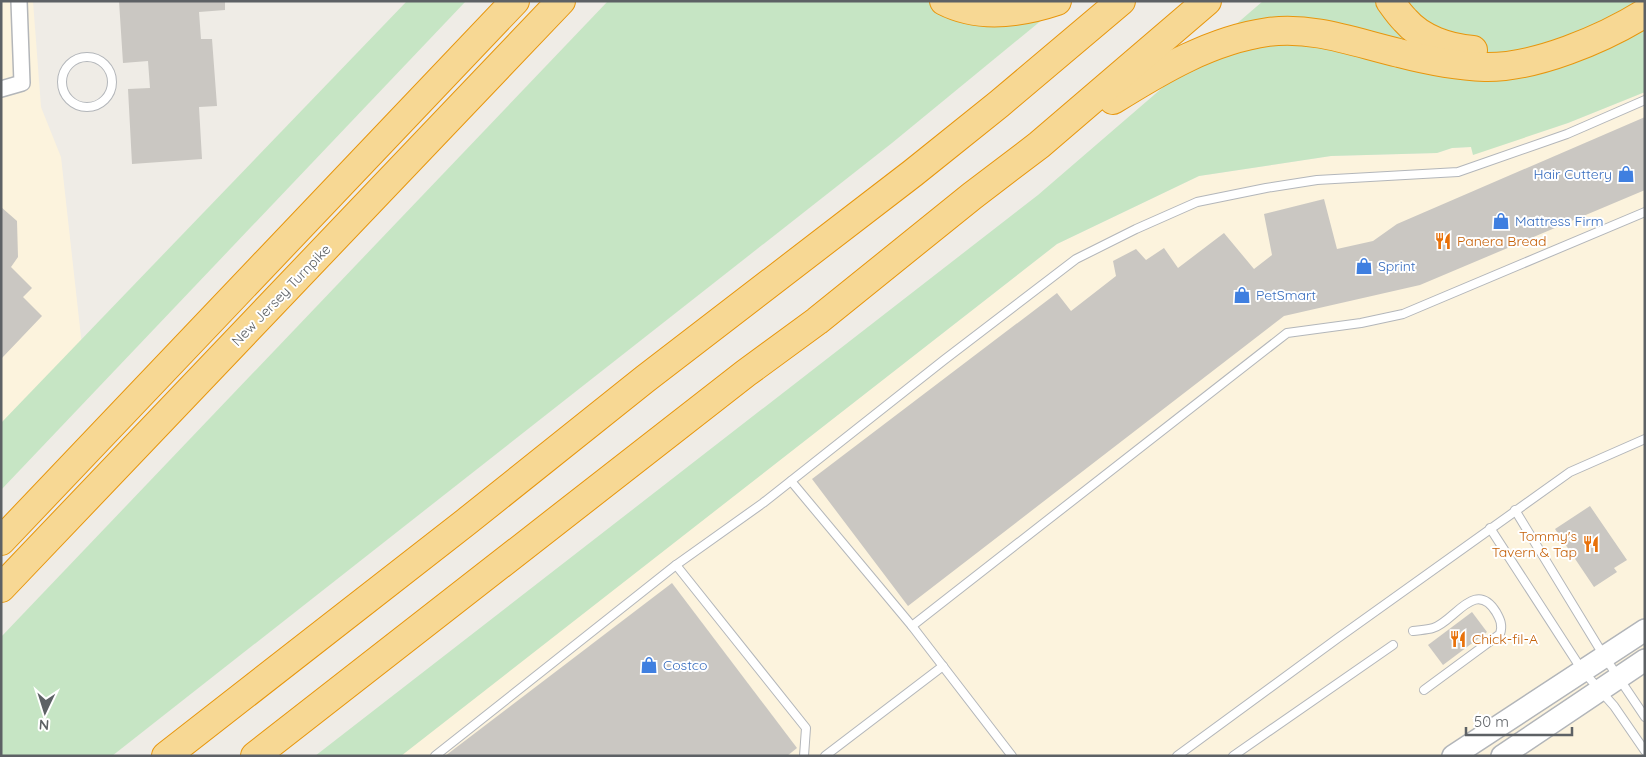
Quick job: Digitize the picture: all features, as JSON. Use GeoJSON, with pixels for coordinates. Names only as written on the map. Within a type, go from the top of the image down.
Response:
{"type":"FeatureCollection","features":[{"type":"Feature","properties":{"kind":"highway"},"geometry":{"type":"LineString","coordinates":[[1,541],[515,1]]}},
{"type":"Feature","properties":{"kind":"highway","name":"New Jersey Turnpike"},"geometry":{"type":"LineString","coordinates":[[1,588],[561,1]]}},
{"type":"Feature","properties":{"kind":"highway"},"geometry":{"type":"LineString","coordinates":[[944,1],[955,7],[984,13],[1015,11],[1057,1]]}},
{"type":"Feature","properties":{"kind":"highway"},"geometry":{"type":"LineString","coordinates":[[166,756],[645,380],[913,174],[1122,1]]}},
{"type":"Feature","properties":{"kind":"highway"},"geometry":{"type":"LineString","coordinates":[[255,756],[731,384],[817,321],[964,202],[1039,145],[1207,1]]}},
{"type":"Feature","properties":{"kind":"highway"},"geometry":{"type":"LineString","coordinates":[[1390,1],[1406,22],[1430,38],[1457,49],[1488,52],[1521,49],[1556,41],[1592,26],[1639,1]]}},
{"type":"Feature","properties":{"kind":"highway"},"geometry":{"type":"LineString","coordinates":[[1039,145],[1148,78],[1177,63],[1206,49],[1269,32],[1302,31],[1335,36],[1430,60],[1486,67],[1513,65],[1564,51],[1612,32],[1645,13]]}},
{"type":"Feature","properties":{"kind":"main road"},"geometry":{"type":"LineString","coordinates":[[1453,756],[1645,630]]}},
{"type":"Feature","properties":{"kind":"main road"},"geometry":{"type":"LineString","coordinates":[[1502,756],[1645,660]]}},
{"type":"Feature","properties":{"kind":"street"},"geometry":{"type":"LineString","coordinates":[[1,88],[22,83],[20,1]]}},
{"type":"Feature","properties":{"kind":"lane"},"geometry":{"type":"LineString","coordinates":[[82,57],[98,59],[110,70],[112,87],[110,95],[97,106],[81,107],[67,98],[63,90],[63,73],[74,60],[82,57]]}},
{"type":"Feature","properties":{"kind":"lane"},"geometry":{"type":"LineString","coordinates":[[435,756],[676,565],[763,503],[1018,302],[1076,259],[1197,202],[1317,180],[1458,172],[1567,134],[1645,100]]}},
{"type":"Feature","properties":{"kind":"lane"},"geometry":{"type":"LineString","coordinates":[[912,626],[1287,334],[1361,323],[1404,314],[1645,212]]}},
{"type":"Feature","properties":{"kind":"lane"},"geometry":{"type":"LineString","coordinates":[[1177,756],[1570,472],[1645,439]]}},
{"type":"Feature","properties":{"kind":"lane"},"geometry":{"type":"LineString","coordinates":[[791,481],[912,626],[1012,756]]}},
{"type":"Feature","properties":{"kind":"lane"},"geometry":{"type":"LineString","coordinates":[[1515,510],[1604,656],[1645,717]]}},
{"type":"Feature","properties":{"kind":"lane"},"geometry":{"type":"LineString","coordinates":[[1490,528],[1582,670],[1614,706],[1645,752]]}},
{"type":"Feature","properties":{"kind":"lane"},"geometry":{"type":"LineString","coordinates":[[676,565],[806,728],[804,756]]}},
{"type":"Feature","properties":{"kind":"lane"},"geometry":{"type":"LineString","coordinates":[[1413,631],[1434,628],[1473,599],[1482,599],[1491,604],[1501,622],[1500,634],[1424,690]]}},
{"type":"Feature","properties":{"kind":"lane"},"geometry":{"type":"LineString","coordinates":[[1233,756],[1393,645]]}},
{"type":"Feature","properties":{"kind":"lane"},"geometry":{"type":"LineString","coordinates":[[825,756],[943,666]]}},
{"type":"Feature","properties":{"kind":"shaded area"},"geometry":{"type":"Polygon","coordinates":[[[1,1],[33,1],[41,107],[61,157],[82,346],[1,426],[1,1]]]}},
{"type":"Feature","properties":{"kind":"shaded area"},"geometry":{"type":"Polygon","coordinates":[[[1645,92],[1645,756],[400,756],[1057,244],[1199,176],[1331,156],[1437,153],[1452,148],[1471,147],[1473,154],[1568,123],[1645,92]]]}},
{"type":"Feature","properties":{"kind":"green space"},"geometry":{"type":"Polygon","coordinates":[[[407,1],[466,1],[1,490],[1,423],[407,1]]]}},
{"type":"Feature","properties":{"kind":"green space"},"geometry":{"type":"Polygon","coordinates":[[[608,1],[1065,1],[892,143],[112,756],[1,756],[1,637],[608,1]]]}},
{"type":"Feature","properties":{"kind":"green space"},"geometry":{"type":"Polygon","coordinates":[[[1263,1],[1645,1],[1645,92],[1568,123],[1473,155],[1471,147],[1452,148],[1437,153],[1331,156],[1199,176],[1057,244],[401,756],[315,756],[1038,195],[1263,1]]]}},
{"type":"Feature","properties":{"kind":"building"},"geometry":{"type":"Polygon","coordinates":[[[119,1],[225,1],[225,10],[199,12],[201,39],[212,39],[217,106],[199,107],[202,159],[132,164],[128,89],[150,88],[148,61],[123,63],[119,1]]]}},
{"type":"Feature","properties":{"kind":"building"},"geometry":{"type":"Polygon","coordinates":[[[1645,117],[1645,190],[1420,285],[1284,316],[908,606],[812,479],[1057,293],[1071,311],[1116,276],[1113,261],[1136,249],[1146,260],[1164,248],[1178,268],[1224,233],[1254,269],[1272,255],[1264,214],[1324,199],[1337,249],[1373,241],[1397,224],[1645,117]]]}},
{"type":"Feature","properties":{"kind":"building"},"geometry":{"type":"Polygon","coordinates":[[[1,207],[17,221],[18,257],[11,267],[32,288],[23,297],[42,316],[1,359],[1,207]]]}},
{"type":"Feature","properties":{"kind":"building","name":"Tommy's Tavern & Tap"},"geometry":{"type":"Polygon","coordinates":[[[1590,506],[1627,560],[1614,568],[1617,572],[1594,587],[1555,529],[1590,506]]]}},
{"type":"Feature","properties":{"kind":"building","name":"Costco"},"geometry":{"type":"Polygon","coordinates":[[[672,583],[797,748],[787,756],[445,756],[672,583]]]}},
{"type":"Feature","properties":{"kind":"building","name":"Chick-fil-A"},"geometry":{"type":"Polygon","coordinates":[[[1472,612],[1487,632],[1443,665],[1428,645],[1472,612]]]}},
{"type":"Feature","properties":{"kind":"place","name":"Hair Cuttery"},"geometry":{"type":"Point","coordinates":[1626,174]}},
{"type":"Feature","properties":{"kind":"place","name":"Mattress Firm"},"geometry":{"type":"Point","coordinates":[1501,221]}},
{"type":"Feature","properties":{"kind":"place","name":"Panera Bread"},"geometry":{"type":"Point","coordinates":[1443,241]}},
{"type":"Feature","properties":{"kind":"place","name":"Sprint"},"geometry":{"type":"Point","coordinates":[1364,266]}},
{"type":"Feature","properties":{"kind":"place","name":"PetSmart"},"geometry":{"type":"Point","coordinates":[1242,295]}},
{"type":"Feature","properties":{"kind":"place","name":"Tommy's Tavern & Tap"},"geometry":{"type":"Point","coordinates":[1591,544]}},
{"type":"Feature","properties":{"kind":"place","name":"Chick-fil-A"},"geometry":{"type":"Point","coordinates":[1458,639]}},
{"type":"Feature","properties":{"kind":"place","name":"Costco"},"geometry":{"type":"Point","coordinates":[649,665]}}]}
